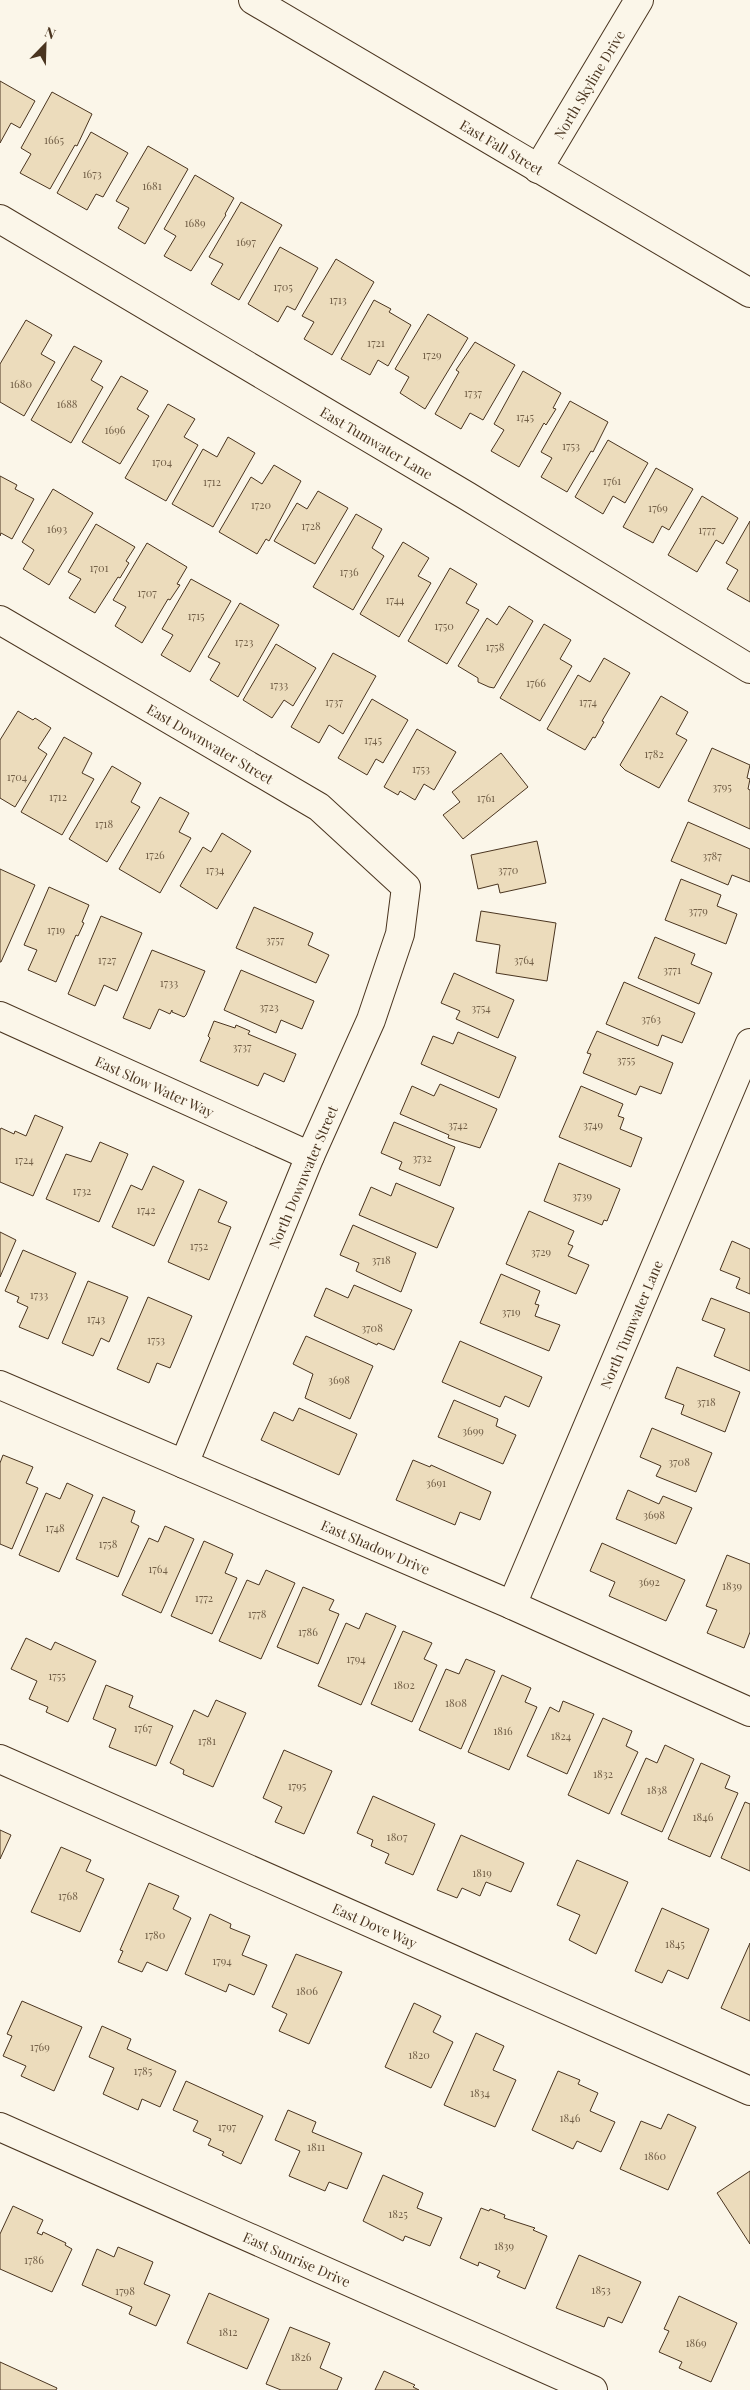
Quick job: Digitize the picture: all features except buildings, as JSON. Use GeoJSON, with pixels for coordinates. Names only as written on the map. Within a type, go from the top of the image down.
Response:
{"type":"FeatureCollection","features":[{"type":"Feature","properties":{"kind":"street","name":"East Fall Street"},"geometry":{"type":"LineString","coordinates":[[254,0],[750,293]]}},
{"type":"Feature","properties":{"kind":"street","name":"North Skyline Drive"},"geometry":{"type":"LineString","coordinates":[[538,169],[639,0]]}},
{"type":"Feature","properties":{"kind":"street","name":"East Tumwater Lane"},"geometry":{"type":"LineString","coordinates":[[0,220],[459,491],[750,669]]}},
{"type":"Feature","properties":{"kind":"street","name":"East Downwater Street"},"geometry":{"type":"LineString","coordinates":[[0,620],[319,807],[406,886]]}},
{"type":"Feature","properties":{"kind":"street","name":"North Downwater Street"},"geometry":{"type":"LineString","coordinates":[[184,1464],[310,1156],[371,1020],[400,934],[406,886]]}},
{"type":"Feature","properties":{"kind":"street","name":"East Slow Water Way"},"geometry":{"type":"LineString","coordinates":[[0,1016],[310,1156]]}},
{"type":"Feature","properties":{"kind":"street","name":"North Tumwater Lane"},"geometry":{"type":"LineString","coordinates":[[512,1605],[750,1043]]}},
{"type":"Feature","properties":{"kind":"street","name":"East Shadow Drive"},"geometry":{"type":"LineString","coordinates":[[0,1386],[512,1605],[750,1712]]}},
{"type":"Feature","properties":{"kind":"street","name":"East Dove Way"},"geometry":{"type":"LineString","coordinates":[[0,1758],[750,2091]]}},
{"type":"Feature","properties":{"kind":"street","name":"East Sunrise Drive"},"geometry":{"type":"LineString","coordinates":[[0,2128],[593,2390]]}}]}
